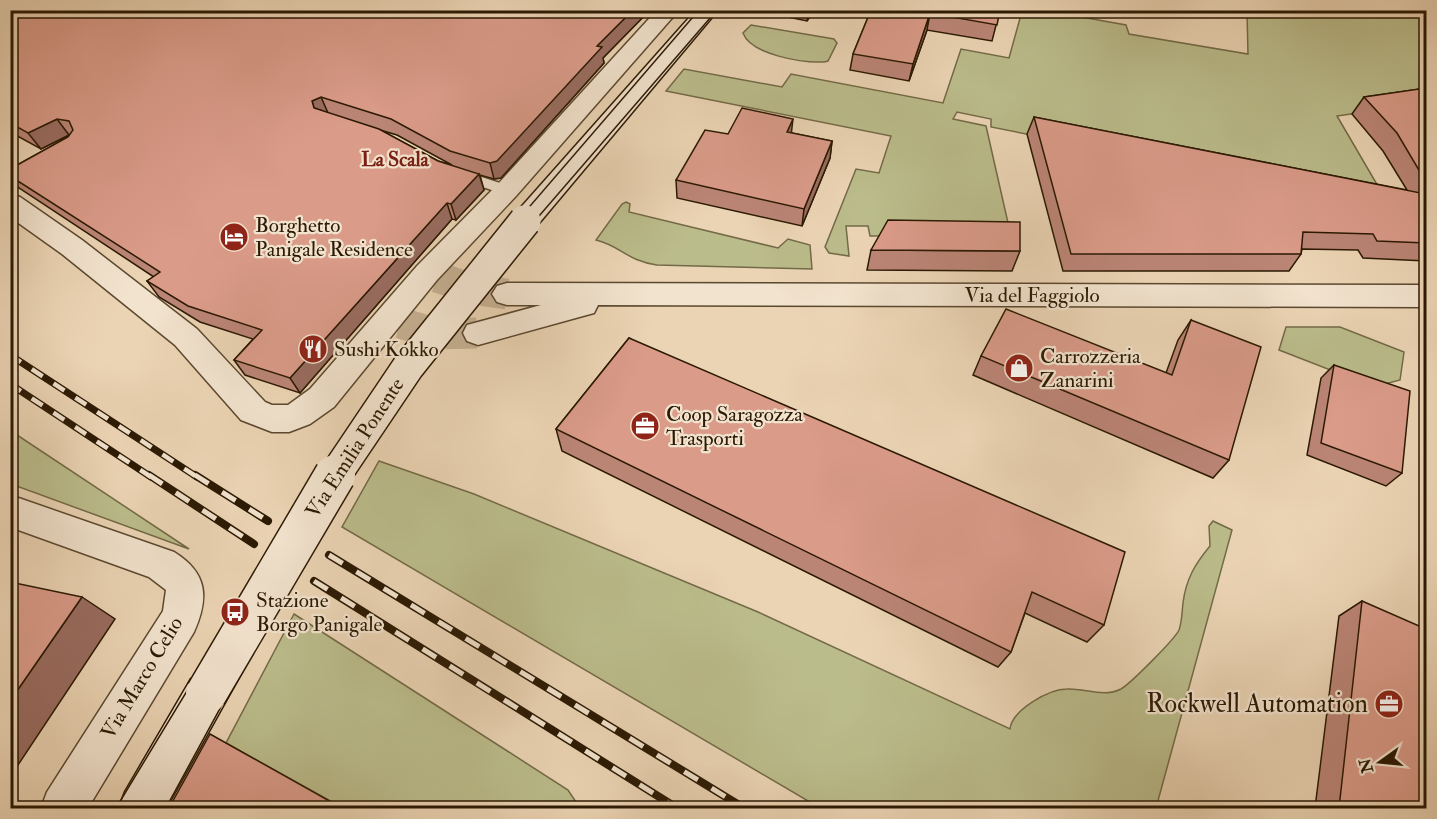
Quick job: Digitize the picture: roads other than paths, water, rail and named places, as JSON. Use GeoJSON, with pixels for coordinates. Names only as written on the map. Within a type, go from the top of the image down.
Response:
{"type":"FeatureCollection","features":[{"type":"Feature","properties":{"kind":"street"},"geometry":{"type":"LineString","coordinates":[[10,203],[186,337],[253,411],[263,418],[289,419],[311,408],[394,321],[507,190],[669,10]]}},
{"type":"Feature","properties":{"kind":"street","name":"Via Emilia Ponente"},"geometry":{"type":"LineString","coordinates":[[141,808],[323,494],[370,420],[437,328],[525,221],[708,10]]}},
{"type":"Feature","properties":{"kind":"street","name":"Via del Faggiolo"},"geometry":{"type":"LineString","coordinates":[[478,333],[638,292]]}},
{"type":"Feature","properties":{"kind":"street","name":"Via del Faggiolo"},"geometry":{"type":"LineString","coordinates":[[507,294],[638,292],[1425,299]]}},
{"type":"Feature","properties":{"kind":"street","name":"Via Marco Celio"},"geometry":{"type":"LineString","coordinates":[[10,511],[161,564],[177,573],[186,590],[180,619],[63,808]]}},
{"type":"Feature","properties":{"kind":"lane"},"geometry":{"type":"LineString","coordinates":[[449,172],[507,190]]}},
{"type":"Feature","properties":{"kind":"tunnel"},"geometry":{"type":"LineString","coordinates":[[437,277],[472,289],[507,294]]}},
{"type":"Feature","properties":{"kind":"tunnel"},"geometry":{"type":"LineString","coordinates":[[400,323],[438,334],[478,333]]}},
{"type":"Feature","properties":{"kind":"tram line"},"geometry":{"type":"LineString","coordinates":[[116,808],[315,480],[366,405],[425,328],[699,10]]}},
{"type":"Feature","properties":{"kind":"tram line"},"geometry":{"type":"LineString","coordinates":[[167,808],[348,483],[423,362],[533,223],[717,10]]}},
{"type":"Feature","properties":{"kind":"railway"},"geometry":{"type":"LineString","coordinates":[[10,355],[197,477]]}},
{"type":"Feature","properties":{"kind":"railway"},"geometry":{"type":"LineString","coordinates":[[10,384],[151,477]]}},
{"type":"Feature","properties":{"kind":"railway"},"geometry":{"type":"LineString","coordinates":[[149,475],[254,544]]}},
{"type":"Feature","properties":{"kind":"railway"},"geometry":{"type":"LineString","coordinates":[[195,475],[268,521]]}},
{"type":"Feature","properties":{"kind":"railway"},"geometry":{"type":"LineString","coordinates":[[329,555],[744,808]]}},
{"type":"Feature","properties":{"kind":"railway"},"geometry":{"type":"LineString","coordinates":[[314,581],[677,808]]}},
{"type":"Feature","properties":{"kind":"place","name":"Borghetto Panigale Residence"},"geometry":{"type":"Point","coordinates":[234,237]}},
{"type":"Feature","properties":{"kind":"place","name":"Sushi Kokko"},"geometry":{"type":"Point","coordinates":[313,349]}},
{"type":"Feature","properties":{"kind":"place","name":"Carrozzeria Zanarini"},"geometry":{"type":"Point","coordinates":[1019,368]}},
{"type":"Feature","properties":{"kind":"place","name":"Coop Saragozza Trasporti"},"geometry":{"type":"Point","coordinates":[645,426]}},
{"type":"Feature","properties":{"kind":"place","name":"Stazione Borgo Panigale"},"geometry":{"type":"Point","coordinates":[235,612]}},
{"type":"Feature","properties":{"kind":"place","name":"Rockwell Automation"},"geometry":{"type":"Point","coordinates":[1389,704]}},
{"type":"Feature","properties":{"kind":"district","name":"La Scala"},"geometry":{"type":"Point","coordinates":[395,159]}}]}
